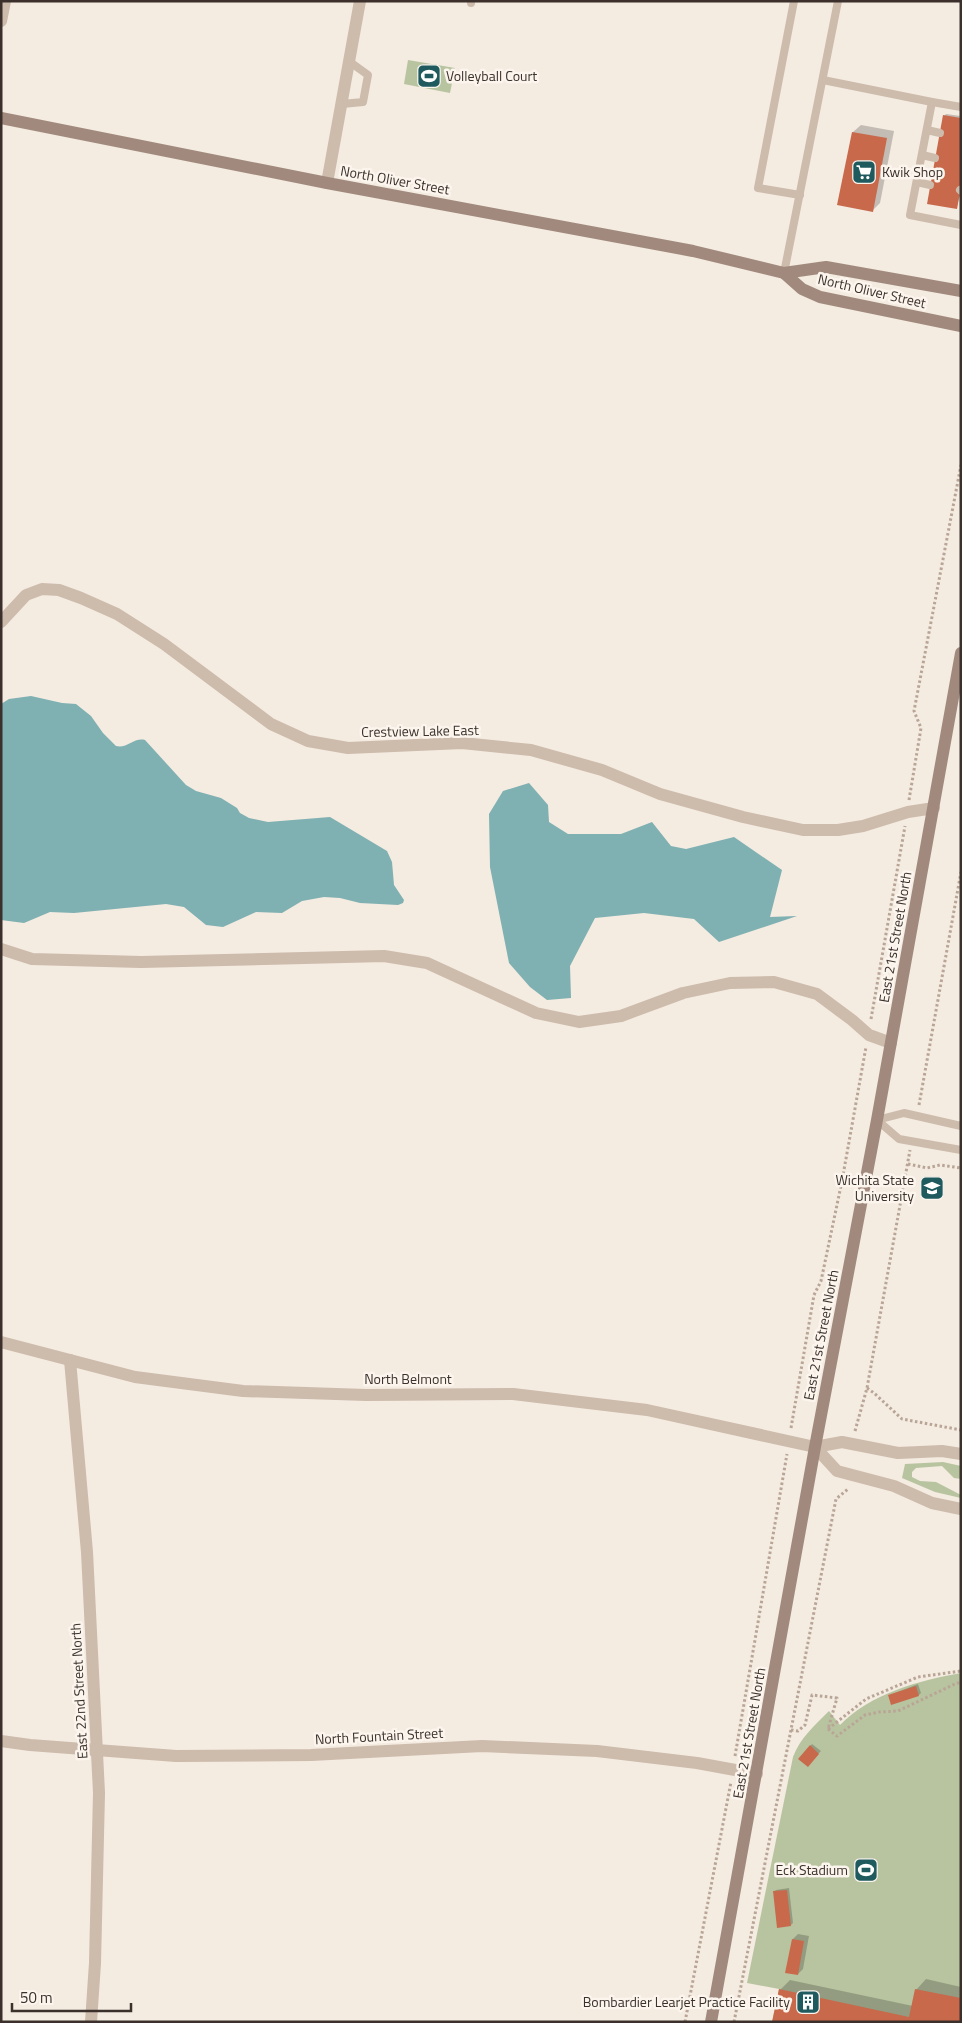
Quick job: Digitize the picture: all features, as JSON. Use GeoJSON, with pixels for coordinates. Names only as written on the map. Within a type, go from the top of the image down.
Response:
{"type":"FeatureCollection","features":[{"type":"Feature","properties":{"kind":"main road","name":"North Oliver Street"},"geometry":{"type":"LineString","coordinates":[[1,118],[327,183],[674,248],[784,273],[826,267],[961,292]]}},
{"type":"Feature","properties":{"kind":"main road","name":"North Oliver Street"},"geometry":{"type":"LineString","coordinates":[[784,273],[802,289],[820,297],[961,326]]}},
{"type":"Feature","properties":{"kind":"main road","name":"East 21st Street North"},"geometry":{"type":"LineString","coordinates":[[711,2022],[961,654]]}},
{"type":"Feature","properties":{"kind":"street"},"geometry":{"type":"LineString","coordinates":[[1,21],[5,1]]}},
{"type":"Feature","properties":{"kind":"street"},"geometry":{"type":"LineString","coordinates":[[327,183],[360,1]]}},
{"type":"Feature","properties":{"kind":"street","name":"Crestview Lake East"},"geometry":{"type":"LineString","coordinates":[[1,622],[26,595],[42,589],[58,590],[117,614],[164,644],[271,724],[308,741],[348,748],[462,743],[531,750],[602,770],[660,794],[743,817],[803,830],[838,830],[863,826],[908,812],[934,808]]}},
{"type":"Feature","properties":{"kind":"street"},"geometry":{"type":"LineString","coordinates":[[1,949],[32,959],[141,962],[384,956],[427,963],[536,1012],[579,1022],[621,1016],[683,994],[730,983],[774,982],[817,994],[852,1020],[868,1035],[891,1043]]}},
{"type":"Feature","properties":{"kind":"street","name":"North Belmont"},"geometry":{"type":"LineString","coordinates":[[1,1342],[135,1377],[243,1391],[366,1395],[513,1394],[647,1410],[815,1447]]}},
{"type":"Feature","properties":{"kind":"street","name":"East 22nd Street North"},"geometry":{"type":"LineString","coordinates":[[70,1360],[87,1552],[99,1793],[92,2022]]}},
{"type":"Feature","properties":{"kind":"street"},"geometry":{"type":"LineString","coordinates":[[815,1447],[842,1442],[898,1453],[942,1451],[961,1454]]}},
{"type":"Feature","properties":{"kind":"street"},"geometry":{"type":"LineString","coordinates":[[815,1447],[836,1470],[894,1486],[932,1503],[961,1509]]}},
{"type":"Feature","properties":{"kind":"street","name":"North Fountain Street"},"geometry":{"type":"LineString","coordinates":[[1,1741],[30,1745],[176,1756],[301,1755],[482,1746],[605,1751],[696,1762],[757,1774]]}},
{"type":"Feature","properties":{"kind":"lane"},"geometry":{"type":"LineString","coordinates":[[794,1],[758,188],[800,195]]}},
{"type":"Feature","properties":{"kind":"lane"},"geometry":{"type":"LineString","coordinates":[[784,273],[838,1]]}},
{"type":"Feature","properties":{"kind":"lane"},"geometry":{"type":"LineString","coordinates":[[342,104],[363,102],[368,75],[350,62]]}},
{"type":"Feature","properties":{"kind":"lane"},"geometry":{"type":"LineString","coordinates":[[823,80],[961,107]]}},
{"type":"Feature","properties":{"kind":"lane"},"geometry":{"type":"LineString","coordinates":[[932,102],[910,215],[961,225]]}},
{"type":"Feature","properties":{"kind":"lane"},"geometry":{"type":"LineString","coordinates":[[927,130],[940,133]]}},
{"type":"Feature","properties":{"kind":"lane"},"geometry":{"type":"LineString","coordinates":[[922,155],[935,158]]}},
{"type":"Feature","properties":{"kind":"lane"},"geometry":{"type":"LineString","coordinates":[[916,182],[930,185]]}},
{"type":"Feature","properties":{"kind":"lane"},"geometry":{"type":"LineString","coordinates":[[877,1120],[904,1113],[961,1126]]}},
{"type":"Feature","properties":{"kind":"lane"},"geometry":{"type":"LineString","coordinates":[[877,1120],[899,1139],[961,1150]]}},
{"type":"Feature","properties":{"kind":"path"},"geometry":{"type":"LineString","coordinates":[[685,2022],[733,1769],[813,1301],[821,1281],[840,1190],[908,812],[921,728],[914,711],[961,465]]}},
{"type":"Feature","properties":{"kind":"path"},"geometry":{"type":"LineString","coordinates":[[917,1116],[961,872]]}},
{"type":"Feature","properties":{"kind":"path"},"geometry":{"type":"LineString","coordinates":[[855,1444],[855,1432],[867,1388],[912,1141]]}},
{"type":"Feature","properties":{"kind":"path"},"geometry":{"type":"LineString","coordinates":[[908,1164],[927,1168],[940,1165],[961,1168]]}},
{"type":"Feature","properties":{"kind":"path"},"geometry":{"type":"LineString","coordinates":[[867,1388],[902,1419],[961,1430]]}},
{"type":"Feature","properties":{"kind":"path"},"geometry":{"type":"LineString","coordinates":[[734,2022],[836,1499],[846,1490],[850,1474]]}},
{"type":"Feature","properties":{"kind":"path"},"geometry":{"type":"LineString","coordinates":[[846,1490],[854,1490]]}},
{"type":"Feature","properties":{"kind":"path"},"geometry":{"type":"LineString","coordinates":[[828,1729],[866,1700],[910,1680],[918,1677],[961,1671]]}},
{"type":"Feature","properties":{"kind":"path"},"geometry":{"type":"LineString","coordinates":[[828,1729],[837,1736],[866,1715],[898,1711],[956,1683],[961,1683]]}},
{"type":"Feature","properties":{"kind":"path"},"geometry":{"type":"LineString","coordinates":[[791,1730],[798,1731],[805,1725],[812,1695],[837,1698],[828,1729]]}},
{"type":"Feature","properties":{"kind":"green space","name":"Volleyball Court"},"geometry":{"type":"Polygon","coordinates":[[[408,60],[455,68],[450,93],[404,84],[408,60]]]}},
{"type":"Feature","properties":{"kind":"green space"},"geometry":{"type":"Polygon","coordinates":[[[943,1462],[961,1466],[961,1479],[954,1478],[942,1466],[916,1468],[912,1472],[912,1477],[920,1481],[936,1482],[961,1495],[961,1498],[935,1492],[902,1478],[905,1464],[943,1462]]]}},
{"type":"Feature","properties":{"kind":"green space","name":"Eck Stadium"},"geometry":{"type":"Polygon","coordinates":[[[961,1673],[961,2022],[772,2022],[779,1989],[747,1983],[796,1750],[808,1732],[829,1711],[840,1725],[866,1705],[896,1690],[913,1684],[961,1673]]]}},
{"type":"Feature","properties":{"kind":"water"},"geometry":{"type":"Polygon","coordinates":[[[31,696],[76,704],[91,716],[103,733],[116,746],[124,746],[137,740],[145,740],[186,785],[196,791],[221,798],[249,818],[268,822],[330,817],[387,851],[392,862],[394,885],[404,900],[403,903],[398,905],[360,903],[340,898],[324,897],[302,901],[282,913],[256,912],[223,927],[206,925],[184,907],[166,904],[74,913],[50,912],[24,923],[1,920],[1,704],[9,699],[31,696]]]}},
{"type":"Feature","properties":{"kind":"water"},"geometry":{"type":"Polygon","coordinates":[[[529,783],[548,805],[549,822],[568,834],[621,834],[652,822],[671,846],[686,849],[734,837],[782,870],[770,917],[797,916],[719,942],[694,919],[644,913],[595,918],[570,966],[571,998],[547,1000],[530,987],[509,963],[490,867],[489,814],[503,791],[529,783]]]}},
{"type":"Feature","properties":{"kind":"building"},"geometry":{"type":"Polygon","coordinates":[[[943,115],[961,118],[961,187],[957,209],[927,204],[943,115]]]}},
{"type":"Feature","properties":{"kind":"building"},"geometry":{"type":"Polygon","coordinates":[[[852,132],[887,138],[873,212],[837,205],[852,132]]]}},
{"type":"Feature","properties":{"kind":"building"},"geometry":{"type":"Polygon","coordinates":[[[916,1686],[919,1696],[891,1705],[888,1695],[916,1686]]]}},
{"type":"Feature","properties":{"kind":"building"},"geometry":{"type":"Polygon","coordinates":[[[810,1745],[819,1754],[808,1767],[798,1759],[810,1745]]]}},
{"type":"Feature","properties":{"kind":"building"},"geometry":{"type":"Polygon","coordinates":[[[787,1890],[791,1926],[777,1928],[773,1891],[787,1890]]]}},
{"type":"Feature","properties":{"kind":"building"},"geometry":{"type":"Polygon","coordinates":[[[792,1939],[804,1941],[798,1975],[785,1973],[792,1939]]]}},
{"type":"Feature","properties":{"kind":"building","name":"Bombardier Learjet Practice Facility"},"geometry":{"type":"Polygon","coordinates":[[[779,1989],[909,2017],[915,1989],[961,1998],[961,2020],[960,2022],[772,2022],[779,1989]]]}},
{"type":"Feature","properties":{"kind":"place","name":"Volleyball Court"},"geometry":{"type":"Point","coordinates":[429,76]}},
{"type":"Feature","properties":{"kind":"place","name":"Kwik Shop"},"geometry":{"type":"Point","coordinates":[864,172]}},
{"type":"Feature","properties":{"kind":"place","name":"Wichita State University"},"geometry":{"type":"Point","coordinates":[932,1188]}},
{"type":"Feature","properties":{"kind":"place","name":"Eck Stadium"},"geometry":{"type":"Point","coordinates":[866,1870]}},
{"type":"Feature","properties":{"kind":"place","name":"Bombardier Learjet Practice Facility"},"geometry":{"type":"Point","coordinates":[808,2002]}}]}
